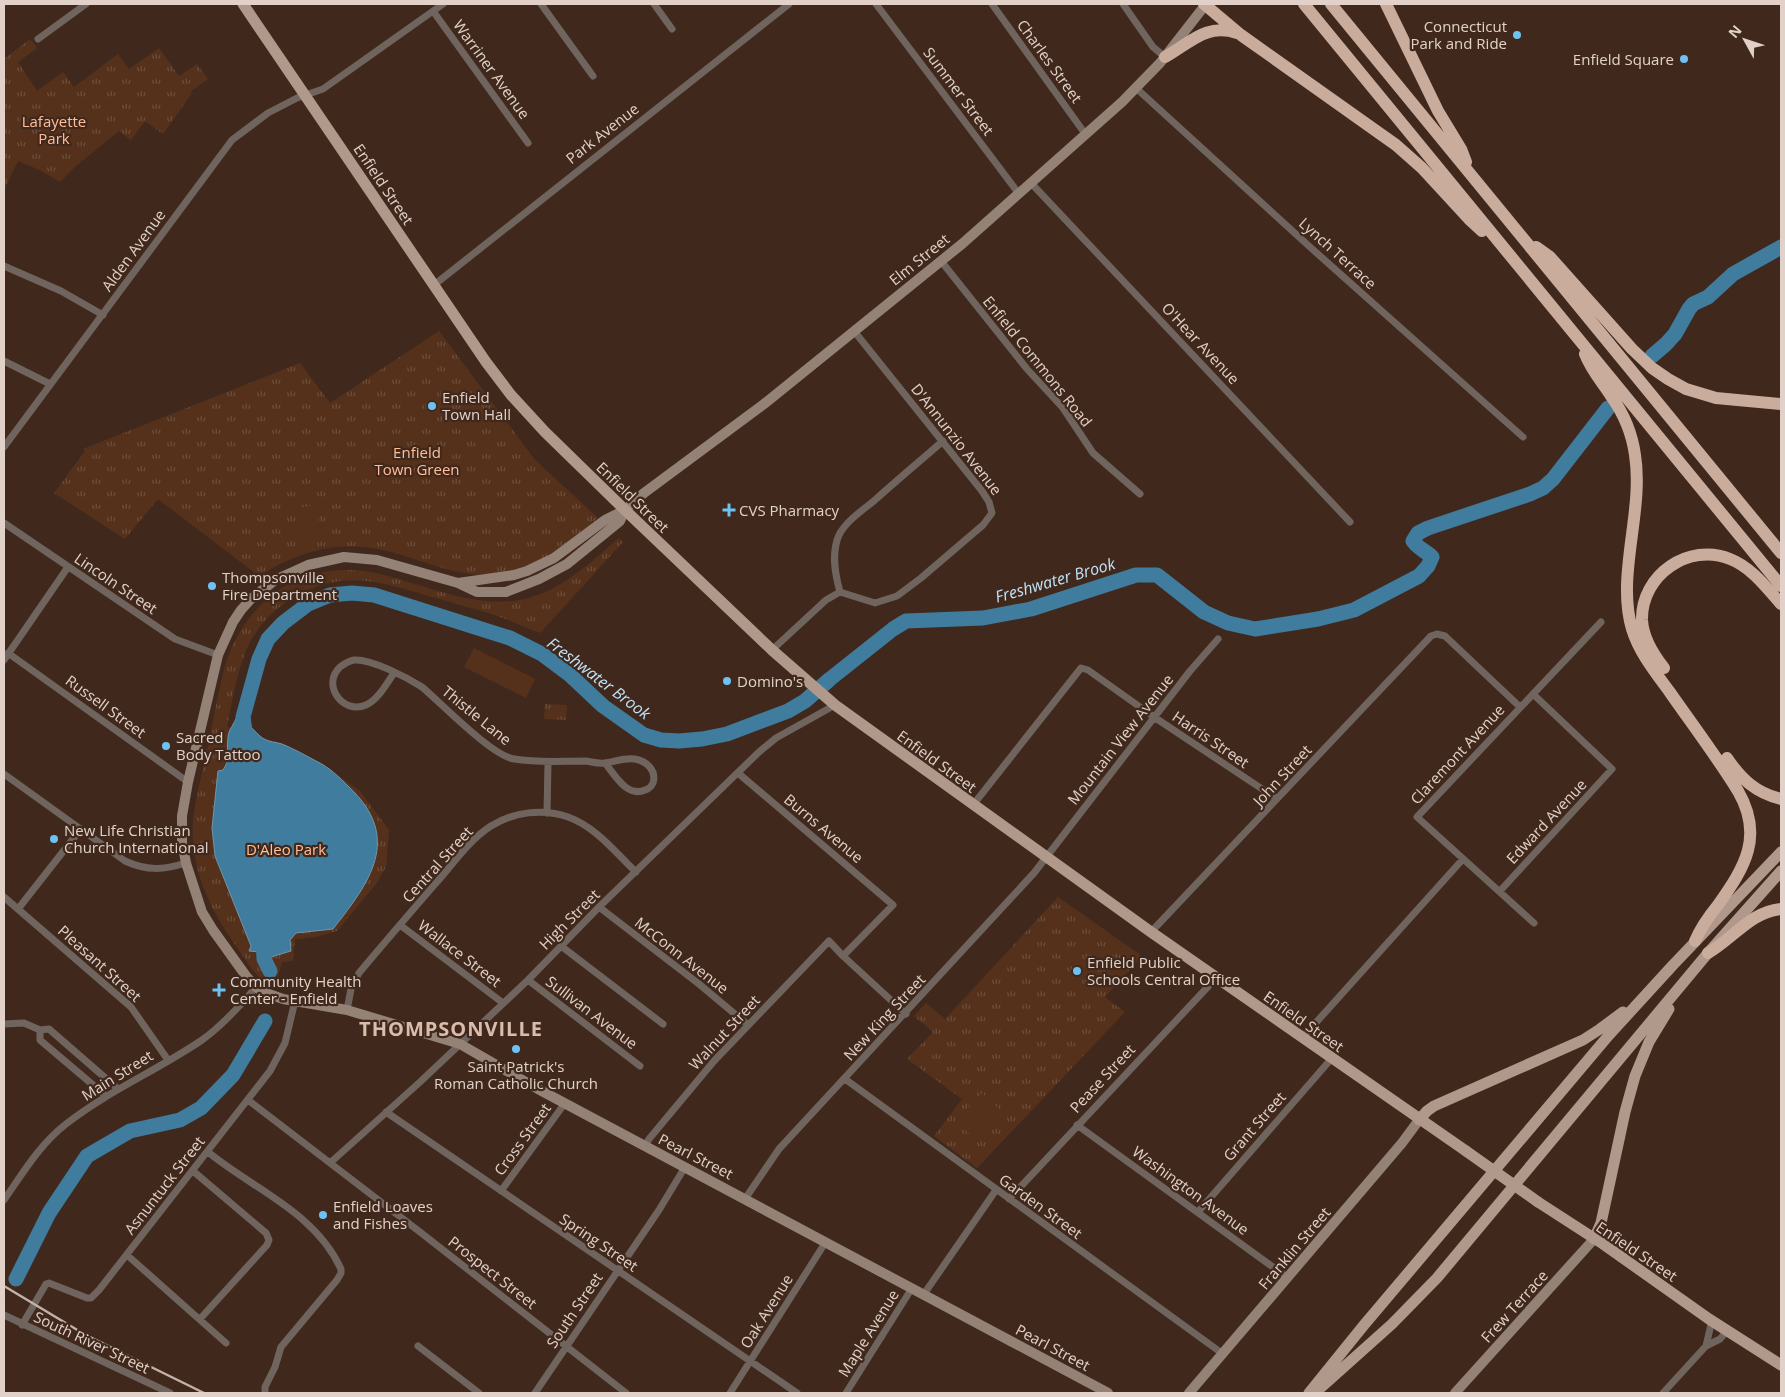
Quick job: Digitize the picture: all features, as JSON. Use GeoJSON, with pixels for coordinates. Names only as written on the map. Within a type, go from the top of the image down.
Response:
{"type":"FeatureCollection","features":[{"type":"Feature","properties":{"kind":"highway"},"geometry":{"type":"LineString","coordinates":[[1205,4],[1241,35],[1396,145],[1432,178],[1475,225],[1497,240]]}},
{"type":"Feature","properties":{"kind":"highway"},"geometry":{"type":"LineString","coordinates":[[1304,4],[1781,586]]}},
{"type":"Feature","properties":{"kind":"highway"},"geometry":{"type":"LineString","coordinates":[[1331,4],[1781,553]]}},
{"type":"Feature","properties":{"kind":"highway"},"geometry":{"type":"LineString","coordinates":[[1386,4],[1438,110],[1461,149],[1469,172]]}},
{"type":"Feature","properties":{"kind":"highway"},"geometry":{"type":"LineString","coordinates":[[1165,57],[1210,30],[1224,30],[1241,35]]}},
{"type":"Feature","properties":{"kind":"highway"},"geometry":{"type":"LineString","coordinates":[[1525,240],[1550,257],[1632,349],[1660,374],[1686,389],[1706,395],[1725,399],[1781,404]]}},
{"type":"Feature","properties":{"kind":"highway"},"geometry":{"type":"LineString","coordinates":[[1582,342],[1590,366],[1623,415],[1634,447],[1637,487],[1627,592],[1628,613],[1632,630],[1649,662],[1738,791],[1747,807],[1751,822],[1751,841],[1744,863],[1702,926],[1696,941]]}},
{"type":"Feature","properties":{"kind":"highway"},"geometry":{"type":"LineString","coordinates":[[1781,604],[1759,580],[1740,564],[1719,556],[1700,555],[1676,562],[1657,579],[1646,598],[1642,621],[1647,641],[1656,657],[1738,774],[1754,788],[1768,795],[1781,798]]}},
{"type":"Feature","properties":{"kind":"highway"},"geometry":{"type":"LineString","coordinates":[[1708,953],[1726,942],[1752,918],[1768,911],[1781,909]]}},
{"type":"Feature","properties":{"kind":"main road","name":"Enfield Street"},"geometry":{"type":"LineString","coordinates":[[243,4],[486,362],[511,395],[554,441],[624,510],[809,683],[973,805],[1151,932],[1538,1202],[1781,1365]]}},
{"type":"Feature","properties":{"kind":"main road"},"geometry":{"type":"LineString","coordinates":[[1309,1393],[1562,1090],[1642,998],[1781,852]]}},
{"type":"Feature","properties":{"kind":"main road"},"geometry":{"type":"LineString","coordinates":[[1315,1393],[1392,1324],[1437,1278],[1708,953],[1781,871]]}},
{"type":"Feature","properties":{"kind":"main road"},"geometry":{"type":"LineString","coordinates":[[1594,1239],[1601,1223],[1625,1112],[1636,1076],[1649,1042],[1670,1007],[1678,989]]}},
{"type":"Feature","properties":{"kind":"main road"},"geometry":{"type":"LineString","coordinates":[[1419,1120],[1434,1106],[1543,1059],[1591,1035],[1642,998]]}},
{"type":"Feature","properties":{"kind":"street"},"geometry":{"type":"LineString","coordinates":[[38,39],[86,4]]}},
{"type":"Feature","properties":{"kind":"street","name":"Alden Avenue"},"geometry":{"type":"LineString","coordinates":[[4,446],[232,140],[268,113],[296,98],[323,88],[443,4]]}},
{"type":"Feature","properties":{"kind":"street"},"geometry":{"type":"LineString","coordinates":[[541,4],[593,76]]}},
{"type":"Feature","properties":{"kind":"street"},"geometry":{"type":"LineString","coordinates":[[654,4],[672,29]]}},
{"type":"Feature","properties":{"kind":"street","name":"Park Avenue"},"geometry":{"type":"LineString","coordinates":[[434,285],[602,150],[789,4]]}},
{"type":"Feature","properties":{"kind":"street","name":"Summer Street"},"geometry":{"type":"LineString","coordinates":[[876,4],[1019,194]]}},
{"type":"Feature","properties":{"kind":"street","name":"Charles Street"},"geometry":{"type":"LineString","coordinates":[[992,4],[1086,134]]}},
{"type":"Feature","properties":{"kind":"street"},"geometry":{"type":"LineString","coordinates":[[1123,4],[1153,47],[1165,57]]}},
{"type":"Feature","properties":{"kind":"street","name":"Elm Street"},"geometry":{"type":"LineString","coordinates":[[624,510],[764,404],[941,261],[1032,183],[1136,88],[1165,57],[1205,4]]}},
{"type":"Feature","properties":{"kind":"street","name":"Warriner Avenue"},"geometry":{"type":"LineString","coordinates":[[434,10],[528,143]]}},
{"type":"Feature","properties":{"kind":"street","name":"Lynch Terrace"},"geometry":{"type":"LineString","coordinates":[[1136,88],[1310,247],[1523,437]]}},
{"type":"Feature","properties":{"kind":"street","name":"O'Hear Avenue"},"geometry":{"type":"LineString","coordinates":[[1032,183],[1350,522]]}},
{"type":"Feature","properties":{"kind":"street","name":"Enfield Commons Road"},"geometry":{"type":"LineString","coordinates":[[941,261],[1027,369],[1063,408],[1093,453],[1140,494]]}},
{"type":"Feature","properties":{"kind":"street"},"geometry":{"type":"LineString","coordinates":[[4,266],[61,292],[103,315]]}},
{"type":"Feature","properties":{"kind":"street","name":"D'Annunzio Avenue"},"geometry":{"type":"LineString","coordinates":[[840,592],[875,603],[897,596],[921,578],[989,519],[992,513],[989,502],[854,331]]}},
{"type":"Feature","properties":{"kind":"street"},"geometry":{"type":"LineString","coordinates":[[4,361],[50,384]]}},
{"type":"Feature","properties":{"kind":"street"},"geometry":{"type":"LineString","coordinates":[[772,650],[826,600],[840,592],[834,562],[835,550],[840,535],[848,524],[943,442]]}},
{"type":"Feature","properties":{"kind":"street"},"geometry":{"type":"LineString","coordinates":[[458,583],[502,578],[527,571],[554,558],[604,520],[624,510]]}},
{"type":"Feature","properties":{"kind":"street"},"geometry":{"type":"LineString","coordinates":[[256,986],[246,976],[206,918],[186,863],[182,842],[182,825],[188,782],[218,654],[233,622],[251,599],[275,580],[308,565],[344,557],[377,560],[458,583],[473,591],[496,593],[517,588],[567,564],[620,522],[624,510]]}},
{"type":"Feature","properties":{"kind":"street","name":"Lincoln Street"},"geometry":{"type":"LineString","coordinates":[[4,523],[175,639],[218,654]]}},
{"type":"Feature","properties":{"kind":"street"},"geometry":{"type":"LineString","coordinates":[[6,656],[68,567]]}},
{"type":"Feature","properties":{"kind":"street","name":"Claremont Avenue"},"geometry":{"type":"LineString","coordinates":[[1463,859],[1417,817],[1601,622]]}},
{"type":"Feature","properties":{"kind":"street","name":"John Street"},"geometry":{"type":"LineString","coordinates":[[1151,932],[1431,636],[1437,634],[1445,636],[1520,707]]}},
{"type":"Feature","properties":{"kind":"street","name":"Mountain View Avenue"},"geometry":{"type":"LineString","coordinates":[[1046,857],[1154,717],[1218,638]]}},
{"type":"Feature","properties":{"kind":"street","name":"Russell Street"},"geometry":{"type":"LineString","coordinates":[[6,656],[188,782]]}},
{"type":"Feature","properties":{"kind":"street","name":"Thistle Lane"},"geometry":{"type":"LineString","coordinates":[[394,673],[366,705],[346,705],[339,700],[334,690],[333,679],[335,674],[349,661],[359,660],[367,662],[394,673],[422,687],[491,748],[511,759],[548,763],[604,763],[625,759],[641,761],[651,768],[654,775],[652,783],[644,791],[632,792],[604,763]]}},
{"type":"Feature","properties":{"kind":"street","name":"Harris Street"},"geometry":{"type":"LineString","coordinates":[[973,805],[1081,668],[1088,670],[1154,717],[1278,799]]}},
{"type":"Feature","properties":{"kind":"street","name":"Edward Avenue"},"geometry":{"type":"LineString","coordinates":[[1500,892],[1612,769],[1533,694]]}},
{"type":"Feature","properties":{"kind":"street","name":"High Street"},"geometry":{"type":"LineString","coordinates":[[330,1162],[528,980],[599,907],[776,738],[835,704]]}},
{"type":"Feature","properties":{"kind":"street"},"geometry":{"type":"LineString","coordinates":[[547,813],[548,763]]}},
{"type":"Feature","properties":{"kind":"street","name":"Burns Avenue"},"geometry":{"type":"LineString","coordinates":[[738,773],[893,905],[843,956]]}},
{"type":"Feature","properties":{"kind":"street"},"geometry":{"type":"LineString","coordinates":[[4,774],[125,861],[158,869],[168,869],[186,863]]}},
{"type":"Feature","properties":{"kind":"street","name":"Central Street"},"geometry":{"type":"LineString","coordinates":[[347,1010],[351,989],[359,973],[464,850],[490,826],[518,815],[547,813],[568,817],[602,838],[636,872]]}},
{"type":"Feature","properties":{"kind":"street"},"geometry":{"type":"LineString","coordinates":[[18,909],[80,830]]}},
{"type":"Feature","properties":{"kind":"street","name":"New King Street"},"geometry":{"type":"LineString","coordinates":[[746,1198],[779,1149],[906,1014],[1034,873],[1046,857]]}},
{"type":"Feature","properties":{"kind":"street"},"geometry":{"type":"LineString","coordinates":[[1303,1037],[1463,859],[1534,923]]}},
{"type":"Feature","properties":{"kind":"street","name":"Pleasant Street"},"geometry":{"type":"LineString","coordinates":[[4,896],[131,1007],[168,1060]]}},
{"type":"Feature","properties":{"kind":"street","name":"McConn Avenue"},"geometry":{"type":"LineString","coordinates":[[599,907],[699,984],[748,1025]]}},
{"type":"Feature","properties":{"kind":"street","name":"Wallace Street"},"geometry":{"type":"LineString","coordinates":[[400,925],[503,1003]]}},
{"type":"Feature","properties":{"kind":"street","name":"Walnut Street"},"geometry":{"type":"LineString","coordinates":[[645,1146],[697,1080],[829,941],[843,956]]}},
{"type":"Feature","properties":{"kind":"street"},"geometry":{"type":"LineString","coordinates":[[561,946],[663,1024]]}},
{"type":"Feature","properties":{"kind":"street"},"geometry":{"type":"LineString","coordinates":[[843,956],[906,1014]]}},
{"type":"Feature","properties":{"kind":"street","name":"Pease Street"},"geometry":{"type":"LineString","coordinates":[[1009,1200],[1217,977]]}},
{"type":"Feature","properties":{"kind":"street","name":"Sullivan Avenue"},"geometry":{"type":"LineString","coordinates":[[528,980],[640,1066]]}},
{"type":"Feature","properties":{"kind":"street","name":"Pearl Street"},"geometry":{"type":"LineString","coordinates":[[256,986],[270,995],[347,1010],[460,1044],[565,1103],[1108,1393]]}},
{"type":"Feature","properties":{"kind":"street","name":"Main Street"},"geometry":{"type":"LineString","coordinates":[[4,1200],[49,1140],[67,1123],[106,1096],[214,1031],[237,1009],[256,986]]}},
{"type":"Feature","properties":{"kind":"street","name":"Asnuntuck Street"},"geometry":{"type":"LineString","coordinates":[[22,1325],[46,1284],[49,1283],[82,1297],[90,1298],[99,1290],[267,1077],[280,1054],[289,1030],[295,1001]]}},
{"type":"Feature","properties":{"kind":"street"},"geometry":{"type":"LineString","coordinates":[[4,1024],[24,1023],[40,1030],[49,1029],[118,1089]]}},
{"type":"Feature","properties":{"kind":"street"},"geometry":{"type":"LineString","coordinates":[[40,1030],[40,1040],[106,1096]]}},
{"type":"Feature","properties":{"kind":"street","name":"Grant Street"},"geometry":{"type":"LineString","coordinates":[[1198,1212],[1332,1058]]}},
{"type":"Feature","properties":{"kind":"street","name":"Garden Street"},"geometry":{"type":"LineString","coordinates":[[845,1080],[1223,1354]]}},
{"type":"Feature","properties":{"kind":"street","name":"Prospect Street"},"geometry":{"type":"LineString","coordinates":[[248,1100],[626,1393]]}},
{"type":"Feature","properties":{"kind":"street","name":"Cross Street"},"geometry":{"type":"LineString","coordinates":[[501,1191],[565,1103]]}},
{"type":"Feature","properties":{"kind":"street","name":"Spring Street"},"geometry":{"type":"LineString","coordinates":[[386,1112],[796,1393]]}},
{"type":"Feature","properties":{"kind":"street","name":"Franklin Street"},"geometry":{"type":"LineString","coordinates":[[1189,1393],[1402,1143],[1419,1120]]}},
{"type":"Feature","properties":{"kind":"street","name":"Washington Avenue"},"geometry":{"type":"LineString","coordinates":[[1077,1125],[1288,1278]]}},
{"type":"Feature","properties":{"kind":"street"},"geometry":{"type":"LineString","coordinates":[[208,1152],[236,1174],[300,1216],[318,1235],[341,1269],[337,1280],[281,1347],[275,1367],[264,1388],[264,1393]]}},
{"type":"Feature","properties":{"kind":"street","name":"South Street"},"geometry":{"type":"LineString","coordinates":[[535,1393],[659,1210],[685,1167]]}},
{"type":"Feature","properties":{"kind":"street"},"geometry":{"type":"LineString","coordinates":[[193,1171],[266,1233],[269,1240],[267,1245],[200,1319]]}},
{"type":"Feature","properties":{"kind":"street"},"geometry":{"type":"LineString","coordinates":[[924,1294],[996,1190]]}},
{"type":"Feature","properties":{"kind":"street","name":"Frew Terrace"},"geometry":{"type":"LineString","coordinates":[[1455,1393],[1594,1239]]}},
{"type":"Feature","properties":{"kind":"street","name":"Oak Avenue"},"geometry":{"type":"LineString","coordinates":[[730,1393],[825,1242]]}},
{"type":"Feature","properties":{"kind":"street"},"geometry":{"type":"LineString","coordinates":[[127,1255],[226,1343]]}},
{"type":"Feature","properties":{"kind":"street","name":"Maple Avenue"},"geometry":{"type":"LineString","coordinates":[[846,1393],[912,1288]]}},
{"type":"Feature","properties":{"kind":"street","name":"South River Street"},"geometry":{"type":"LineString","coordinates":[[4,1315],[170,1393]]}},
{"type":"Feature","properties":{"kind":"street"},"geometry":{"type":"LineString","coordinates":[[1706,1346],[1712,1320]]}},
{"type":"Feature","properties":{"kind":"street"},"geometry":{"type":"LineString","coordinates":[[1662,1393],[1706,1346],[1720,1339],[1728,1330]]}},
{"type":"Feature","properties":{"kind":"street"},"geometry":{"type":"LineString","coordinates":[[418,1346],[479,1393]]}},
{"type":"Feature","properties":{"kind":"green space","name":"Lafayette Park"},"geometry":{"type":"Polygon","coordinates":[[[30,39],[37,48],[18,62],[37,91],[63,72],[74,87],[118,54],[129,69],[159,48],[179,76],[197,64],[208,79],[191,91],[192,93],[163,134],[145,121],[131,140],[119,131],[77,165],[60,182],[40,170],[18,161],[4,190],[4,59],[30,39]]]}},
{"type":"Feature","properties":{"kind":"green space","name":"Enfield Town Green"},"geometry":{"type":"Polygon","coordinates":[[[439,331],[535,460],[598,518],[559,549],[527,567],[497,574],[479,575],[445,569],[378,549],[346,546],[316,550],[301,555],[259,576],[158,499],[125,539],[54,493],[85,451],[83,449],[300,363],[330,403],[439,331]]]}},
{"type":"Feature","properties":{"kind":"green space"},"geometry":{"type":"Polygon","coordinates":[[[316,505],[321,535],[303,538],[298,508],[316,505]]]}},
{"type":"Feature","properties":{"kind":"green space","name":"D'Aleo Park"},"geometry":{"type":"Polygon","coordinates":[[[619,538],[623,542],[540,633],[489,613],[401,588],[375,582],[349,580],[332,582],[300,594],[272,613],[260,626],[251,640],[242,661],[227,727],[286,745],[328,768],[360,791],[389,830],[386,867],[376,884],[337,931],[316,937],[295,939],[293,961],[282,962],[275,987],[262,979],[255,973],[217,917],[200,878],[193,840],[193,820],[196,802],[225,666],[241,631],[255,611],[272,595],[291,583],[312,575],[334,570],[384,575],[468,599],[503,602],[520,600],[548,591],[561,584],[585,567],[619,538]]]}},
{"type":"Feature","properties":{"kind":"green space"},"geometry":{"type":"Polygon","coordinates":[[[474,648],[535,679],[526,698],[464,667],[474,648]]]}},
{"type":"Feature","properties":{"kind":"green space"},"geometry":{"type":"Polygon","coordinates":[[[545,704],[567,705],[566,720],[544,719],[545,704]]]}},
{"type":"Feature","properties":{"kind":"green space"},"geometry":{"type":"Polygon","coordinates":[[[1058,897],[1142,956],[1105,997],[1125,1012],[977,1168],[934,1136],[962,1099],[907,1059],[933,1032],[914,1016],[926,1003],[945,1019],[1058,897]]]}},
{"type":"Feature","properties":{"kind":"green space"},"geometry":{"type":"Polygon","coordinates":[[[982,1093],[1000,1110],[974,1138],[956,1121],[982,1093]]]}},
{"type":"Feature","properties":{"kind":"water","name":"D'Aleo Park"},"geometry":{"type":"Polygon","coordinates":[[[237,716],[250,718],[250,726],[264,739],[282,744],[299,752],[325,766],[338,776],[365,806],[374,824],[377,842],[375,860],[369,877],[333,929],[296,933],[290,940],[291,951],[261,960],[260,952],[249,951],[251,946],[215,856],[212,828],[218,771],[223,770],[227,762],[228,735],[237,716]]]}},
{"type":"Feature","properties":{"kind":"waterway","name":"Freshwater Brook"},"geometry":{"type":"LineString","coordinates":[[1652,356],[1675,334],[1693,304],[1708,297],[1733,274],[1781,247]]}},
{"type":"Feature","properties":{"kind":"waterway","name":"Freshwater Brook"},"geometry":{"type":"LineString","coordinates":[[246,737],[243,717],[259,659],[268,639],[283,623],[308,604],[330,595],[352,593],[374,595],[510,638],[542,654],[570,675],[603,706],[644,735],[661,740],[679,741],[727,734],[788,711],[805,701],[893,629],[906,621],[983,618],[1031,609],[1136,575],[1157,575],[1204,612],[1228,623],[1255,629],[1318,619],[1354,610],[1419,576],[1428,566],[1432,557],[1413,541],[1418,533],[1543,488],[1553,479],[1608,408]]}},
{"type":"Feature","properties":{"kind":"waterway","name":"Freshwater Brook"},"geometry":{"type":"LineString","coordinates":[[263,939],[264,959],[270,971]]}},
{"type":"Feature","properties":{"kind":"waterway","name":"Freshwater Brook"},"geometry":{"type":"LineString","coordinates":[[16,1279],[49,1213],[87,1156],[130,1131],[180,1120],[201,1108],[233,1075],[265,1021]]}},
{"type":"Feature","properties":{"kind":"railway"},"geometry":{"type":"LineString","coordinates":[[4,1286],[84,1334],[204,1393]]}},
{"type":"Feature","properties":{"kind":"place","name":"Connecticut Park and Ride"},"geometry":{"type":"Point","coordinates":[1517,35]}},
{"type":"Feature","properties":{"kind":"place","name":"Enfield Square"},"geometry":{"type":"Point","coordinates":[1684,59]}},
{"type":"Feature","properties":{"kind":"place","name":"Enfield Town Hall"},"geometry":{"type":"Point","coordinates":[432,406]}},
{"type":"Feature","properties":{"kind":"place","name":"CVS Pharmacy"},"geometry":{"type":"Point","coordinates":[729,510]}},
{"type":"Feature","properties":{"kind":"place","name":"Thompsonville Fire Department"},"geometry":{"type":"Point","coordinates":[212,586]}},
{"type":"Feature","properties":{"kind":"place","name":"Domino's"},"geometry":{"type":"Point","coordinates":[727,681]}},
{"type":"Feature","properties":{"kind":"place","name":"Sacred Body Tattoo"},"geometry":{"type":"Point","coordinates":[166,746]}},
{"type":"Feature","properties":{"kind":"place","name":"New Life Christian Church International"},"geometry":{"type":"Point","coordinates":[54,839]}},
{"type":"Feature","properties":{"kind":"place","name":"Enfield Public Schools Central Office"},"geometry":{"type":"Point","coordinates":[1077,971]}},
{"type":"Feature","properties":{"kind":"place","name":"Community Health Center - Enfield"},"geometry":{"type":"Point","coordinates":[219,990]}},
{"type":"Feature","properties":{"kind":"place","name":"Saint Patrick's Roman Catholic Church"},"geometry":{"type":"Point","coordinates":[516,1049]}},
{"type":"Feature","properties":{"kind":"place","name":"Enfield Loaves and Fishes"},"geometry":{"type":"Point","coordinates":[323,1215]}},
{"type":"Feature","properties":{"kind":"district","name":"THOMPSONVILLE"},"geometry":{"type":"Point","coordinates":[451,1028]}}]}
